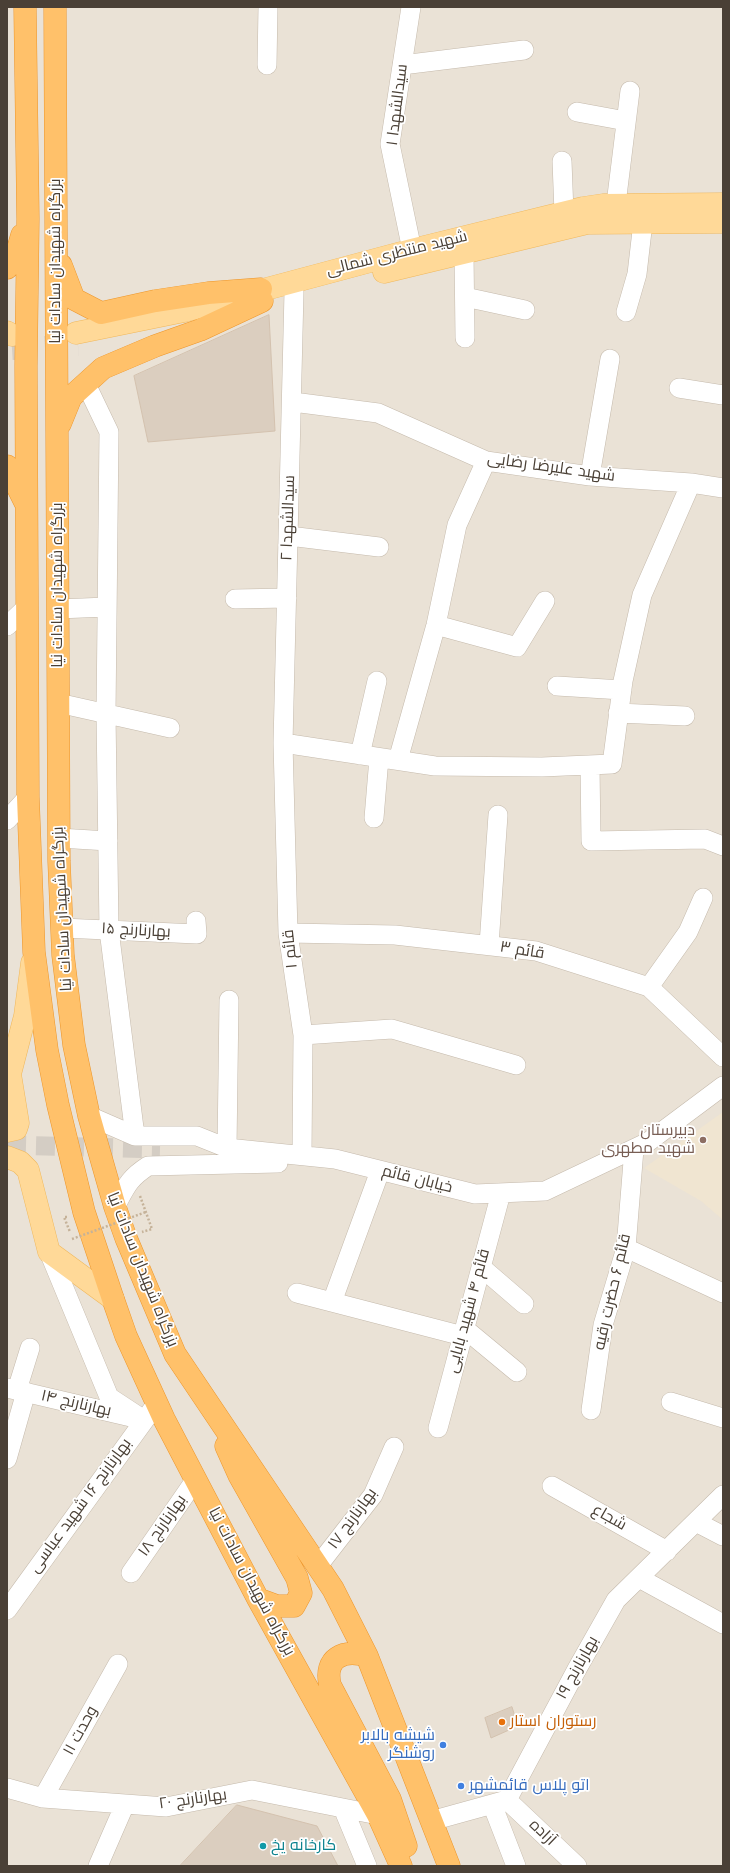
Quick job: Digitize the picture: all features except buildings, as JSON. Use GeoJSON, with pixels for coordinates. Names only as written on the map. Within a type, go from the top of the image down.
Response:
{"type":"FeatureCollection","features":[{"type":"Feature","properties":{"kind":"highway","name":"بزرگراه شهیدان سادات نیا"},"geometry":{"type":"LineString","coordinates":[[25,7],[28,219],[26,366],[28,797],[34,952],[47,1050],[58,1105],[84,1212],[150,1412],[196,1479],[258,1599],[378,1815],[401,1866]]}},
{"type":"Feature","properties":{"kind":"highway","name":"بزرگراه شهیدان سادات نیا"},"geometry":{"type":"LineString","coordinates":[[55,7],[59,838],[63,954],[74,1045],[89,1116],[115,1207],[176,1354],[204,1393],[333,1589],[366,1656],[449,1866]]}},
{"type":"Feature","properties":{"kind":"highway"},"geometry":{"type":"LineString","coordinates":[[7,268],[15,259],[28,219]]}},
{"type":"Feature","properties":{"kind":"highway"},"geometry":{"type":"LineString","coordinates":[[56,251],[74,300],[101,313],[163,300],[208,293],[261,295]]}},
{"type":"Feature","properties":{"kind":"highway"},"geometry":{"type":"LineString","coordinates":[[57,430],[71,397],[102,368],[155,346],[200,330],[261,295]]}},
{"type":"Feature","properties":{"kind":"highway"},"geometry":{"type":"LineString","coordinates":[[7,466],[27,507]]}},
{"type":"Feature","properties":{"kind":"highway"},"geometry":{"type":"LineString","coordinates":[[204,1393],[239,1475],[296,1578],[301,1593],[294,1606],[278,1606],[258,1599]]}},
{"type":"Feature","properties":{"kind":"highway"},"geometry":{"type":"LineString","coordinates":[[366,1656],[355,1652],[342,1654],[333,1662],[327,1673],[328,1679],[390,1799],[412,1866]]}},
{"type":"Feature","properties":{"kind":"main road","name":"شهید منتظری شمالی"},"geometry":{"type":"LineString","coordinates":[[77,339],[188,320],[261,295],[412,250],[603,204],[723,204]]}},
{"type":"Feature","properties":{"kind":"main road","name":"شهید منتظری شمالی"},"geometry":{"type":"LineString","coordinates":[[261,295],[294,292],[464,254],[587,223],[723,222]]}},
{"type":"Feature","properties":{"kind":"main road"},"geometry":{"type":"LineString","coordinates":[[7,1131],[16,1129],[18,1123],[10,1074],[25,1016],[34,952]]}},
{"type":"Feature","properties":{"kind":"main road"},"geometry":{"type":"LineString","coordinates":[[7,1156],[20,1162],[28,1170],[49,1252],[113,1299]]}},
{"type":"Feature","properties":{"kind":"street"},"geometry":{"type":"LineString","coordinates":[[267,65],[268,7]]}},
{"type":"Feature","properties":{"kind":"street","name":"سیدالشهدا ۱"},"geometry":{"type":"LineString","coordinates":[[411,7],[390,144],[412,250]]}},
{"type":"Feature","properties":{"kind":"street"},"geometry":{"type":"LineString","coordinates":[[402,65],[524,50]]}},
{"type":"Feature","properties":{"kind":"street"},"geometry":{"type":"LineString","coordinates":[[616,204],[630,91]]}},
{"type":"Feature","properties":{"kind":"street"},"geometry":{"type":"LineString","coordinates":[[577,112],[626,121]]}},
{"type":"Feature","properties":{"kind":"street"},"geometry":{"type":"LineString","coordinates":[[562,161],[564,213]]}},
{"type":"Feature","properties":{"kind":"street"},"geometry":{"type":"LineString","coordinates":[[626,312],[638,274],[643,222]]}},
{"type":"Feature","properties":{"kind":"street"},"geometry":{"type":"LineString","coordinates":[[464,254],[465,338]]}},
{"type":"Feature","properties":{"kind":"street","name":"سیدالشهدا ۲"},"geometry":{"type":"LineString","coordinates":[[283,743],[294,292]]}},
{"type":"Feature","properties":{"kind":"street"},"geometry":{"type":"LineString","coordinates":[[465,297],[525,310]]}},
{"type":"Feature","properties":{"kind":"street"},"geometry":{"type":"LineString","coordinates":[[590,476],[610,359]]}},
{"type":"Feature","properties":{"kind":"street"},"geometry":{"type":"LineString","coordinates":[[86,384],[109,432],[106,714],[109,930],[136,1136]]}},
{"type":"Feature","properties":{"kind":"street"},"geometry":{"type":"LineString","coordinates":[[679,388],[723,395]]}},
{"type":"Feature","properties":{"kind":"street","name":"شهید علیرضا رضایی"},"geometry":{"type":"LineString","coordinates":[[292,402],[378,413],[486,461],[590,476],[691,483],[723,488]]}},
{"type":"Feature","properties":{"kind":"street"},"geometry":{"type":"LineString","coordinates":[[398,760],[436,625],[457,525],[486,461]]}},
{"type":"Feature","properties":{"kind":"street"},"geometry":{"type":"LineString","coordinates":[[283,743],[435,766],[542,767],[612,764],[622,690],[642,595],[691,483]]}},
{"type":"Feature","properties":{"kind":"street"},"geometry":{"type":"LineString","coordinates":[[289,536],[379,547]]}},
{"type":"Feature","properties":{"kind":"street"},"geometry":{"type":"LineString","coordinates":[[235,599],[287,598]]}},
{"type":"Feature","properties":{"kind":"street"},"geometry":{"type":"LineString","coordinates":[[436,625],[517,647],[545,601]]}},
{"type":"Feature","properties":{"kind":"street"},"geometry":{"type":"LineString","coordinates":[[7,626],[28,606]]}},
{"type":"Feature","properties":{"kind":"street"},"geometry":{"type":"LineString","coordinates":[[58,608],[107,608]]}},
{"type":"Feature","properties":{"kind":"street"},"geometry":{"type":"LineString","coordinates":[[360,755],[377,681]]}},
{"type":"Feature","properties":{"kind":"street"},"geometry":{"type":"LineString","coordinates":[[557,686],[622,690]]}},
{"type":"Feature","properties":{"kind":"street"},"geometry":{"type":"LineString","coordinates":[[58,703],[170,728]]}},
{"type":"Feature","properties":{"kind":"street"},"geometry":{"type":"LineString","coordinates":[[618,713],[685,716]]}},
{"type":"Feature","properties":{"kind":"street","name":"قائم ۱"},"geometry":{"type":"LineString","coordinates":[[283,743],[288,933],[303,1035],[302,1155]]}},
{"type":"Feature","properties":{"kind":"street"},"geometry":{"type":"LineString","coordinates":[[374,818],[379,758]]}},
{"type":"Feature","properties":{"kind":"street"},"geometry":{"type":"LineString","coordinates":[[590,765],[591,841],[705,839],[723,846]]}},
{"type":"Feature","properties":{"kind":"street"},"geometry":{"type":"LineString","coordinates":[[7,820],[28,797]]}},
{"type":"Feature","properties":{"kind":"street"},"geometry":{"type":"LineString","coordinates":[[489,945],[498,815]]}},
{"type":"Feature","properties":{"kind":"street"},"geometry":{"type":"LineString","coordinates":[[59,838],[108,841]]}},
{"type":"Feature","properties":{"kind":"street"},"geometry":{"type":"LineString","coordinates":[[649,987],[688,932],[703,898]]}},
{"type":"Feature","properties":{"kind":"street","name":"بهارنارنج ۱۵"},"geometry":{"type":"LineString","coordinates":[[62,928],[197,934],[196,920]]}},
{"type":"Feature","properties":{"kind":"street","name":"قائم ۳"},"geometry":{"type":"LineString","coordinates":[[288,933],[395,935],[536,950],[649,987],[723,1057]]}},
{"type":"Feature","properties":{"kind":"street"},"geometry":{"type":"LineString","coordinates":[[160,1149],[228,1148],[229,1000]]}},
{"type":"Feature","properties":{"kind":"street"},"geometry":{"type":"LineString","coordinates":[[303,1035],[392,1029],[516,1065]]}},
{"type":"Feature","properties":{"kind":"street"},"geometry":{"type":"LineString","coordinates":[[7,1045],[10,1074]]}},
{"type":"Feature","properties":{"kind":"street","name":"خیابان قائم"},"geometry":{"type":"LineString","coordinates":[[89,1116],[136,1136],[197,1136],[228,1148],[302,1155],[335,1160],[475,1194],[545,1191],[648,1142],[723,1086]]}},
{"type":"Feature","properties":{"kind":"street","name":"قائم ۶ حضرت رقیه"},"geometry":{"type":"LineString","coordinates":[[591,1410],[603,1325],[626,1248],[634,1149]]}},
{"type":"Feature","properties":{"kind":"street"},"geometry":{"type":"LineString","coordinates":[[115,1207],[127,1183],[134,1175],[148,1166],[279,1163],[302,1155]]}},
{"type":"Feature","properties":{"kind":"street"},"geometry":{"type":"LineString","coordinates":[[332,1302],[380,1171]]}},
{"type":"Feature","properties":{"kind":"street","name":"قائم ۴ شهید بابایی"},"geometry":{"type":"LineString","coordinates":[[438,1428],[501,1193]]}},
{"type":"Feature","properties":{"kind":"street"},"geometry":{"type":"LineString","coordinates":[[626,1248],[723,1292]]}},
{"type":"Feature","properties":{"kind":"street"},"geometry":{"type":"LineString","coordinates":[[49,1252],[109,1397],[150,1412]]}},
{"type":"Feature","properties":{"kind":"street"},"geometry":{"type":"LineString","coordinates":[[481,1267],[524,1304]]}},
{"type":"Feature","properties":{"kind":"street"},"geometry":{"type":"LineString","coordinates":[[297,1293],[464,1332],[517,1372]]}},
{"type":"Feature","properties":{"kind":"street"},"geometry":{"type":"LineString","coordinates":[[7,1459],[17,1390],[30,1348]]}},
{"type":"Feature","properties":{"kind":"street","name":"بهارنارنج ۱۴"},"geometry":{"type":"LineString","coordinates":[[17,1390],[150,1412]]}},
{"type":"Feature","properties":{"kind":"street"},"geometry":{"type":"LineString","coordinates":[[670,1402],[723,1418]]}},
{"type":"Feature","properties":{"kind":"street","name":"بهارنارنج ۱۶ شهید عباسی"},"geometry":{"type":"LineString","coordinates":[[7,1610],[150,1412]]}},
{"type":"Feature","properties":{"kind":"street","name":"بهارنارنج ۱۷"},"geometry":{"type":"LineString","coordinates":[[318,1567],[373,1495],[394,1447]]}},
{"type":"Feature","properties":{"kind":"street","name":"بهارنارنج ۱۸"},"geometry":{"type":"LineString","coordinates":[[131,1573],[196,1479]]}},
{"type":"Feature","properties":{"kind":"street","name":"شجاع"},"geometry":{"type":"LineString","coordinates":[[552,1486],[666,1551]]}},
{"type":"Feature","properties":{"kind":"street","name":"بهارنارنج ۱۹"},"geometry":{"type":"LineString","coordinates":[[499,1802],[616,1600],[723,1495]]}},
{"type":"Feature","properties":{"kind":"street"},"geometry":{"type":"LineString","coordinates":[[696,1522],[723,1536]]}},
{"type":"Feature","properties":{"kind":"street"},"geometry":{"type":"LineString","coordinates":[[639,1578],[723,1624]]}},
{"type":"Feature","properties":{"kind":"street","name":"وحدت ۱۱"},"geometry":{"type":"LineString","coordinates":[[43,1798],[118,1664]]}},
{"type":"Feature","properties":{"kind":"street","name":"بهارنارنج ۲۰"},"geometry":{"type":"LineString","coordinates":[[7,1788],[43,1798],[166,1807],[252,1790],[378,1815]]}},
{"type":"Feature","properties":{"kind":"street"},"geometry":{"type":"LineString","coordinates":[[431,1821],[499,1802],[516,1866]]}},
{"type":"Feature","properties":{"kind":"street","name":"آزاده"},"geometry":{"type":"LineString","coordinates":[[499,1802],[577,1866]]}},
{"type":"Feature","properties":{"kind":"street"},"geometry":{"type":"LineString","coordinates":[[98,1866],[125,1804]]}},
{"type":"Feature","properties":{"kind":"street"},"geometry":{"type":"LineString","coordinates":[[343,1808],[367,1866]]}},
{"type":"Feature","properties":{"kind":"path"},"geometry":{"type":"LineString","coordinates":[[140,1196],[152,1229]]}},
{"type":"Feature","properties":{"kind":"path"},"geometry":{"type":"LineString","coordinates":[[72,1239],[146,1212]]}},
{"type":"Feature","properties":{"kind":"path"},"geometry":{"type":"LineString","coordinates":[[64,1218],[73,1244]]}},
{"type":"Feature","properties":{"kind":"shaded area"},"geometry":{"type":"Polygon","coordinates":[[[7,7],[723,7],[723,1866],[7,1866],[7,7]]]}},
{"type":"Feature","properties":{"kind":"shaded area","name":"دبیرستان شهید مطهری"},"geometry":{"type":"Polygon","coordinates":[[[723,1112],[723,1220],[701,1201],[644,1168],[723,1112]]]}},
{"type":"Feature","properties":{"kind":"tunnel"},"geometry":{"type":"LineString","coordinates":[[12,349],[78,345]]}},
{"type":"Feature","properties":{"kind":"tunnel"},"geometry":{"type":"LineString","coordinates":[[7,1145],[160,1149]]}},
{"type":"Feature","properties":{"kind":"place","name":"دبیرستان شهید مطهری"},"geometry":{"type":"Point","coordinates":[703,1140]}},
{"type":"Feature","properties":{"kind":"place","name":"رستوران استار"},"geometry":{"type":"Point","coordinates":[502,1722]}},
{"type":"Feature","properties":{"kind":"place","name":"شیشه بالابر روشنگر"},"geometry":{"type":"Point","coordinates":[443,1745]}},
{"type":"Feature","properties":{"kind":"place","name":"اتو پلاس قائمشهر"},"geometry":{"type":"Point","coordinates":[461,1786]}},
{"type":"Feature","properties":{"kind":"place","name":"کارخانه یخ"},"geometry":{"type":"Point","coordinates":[263,1846]}}]}
